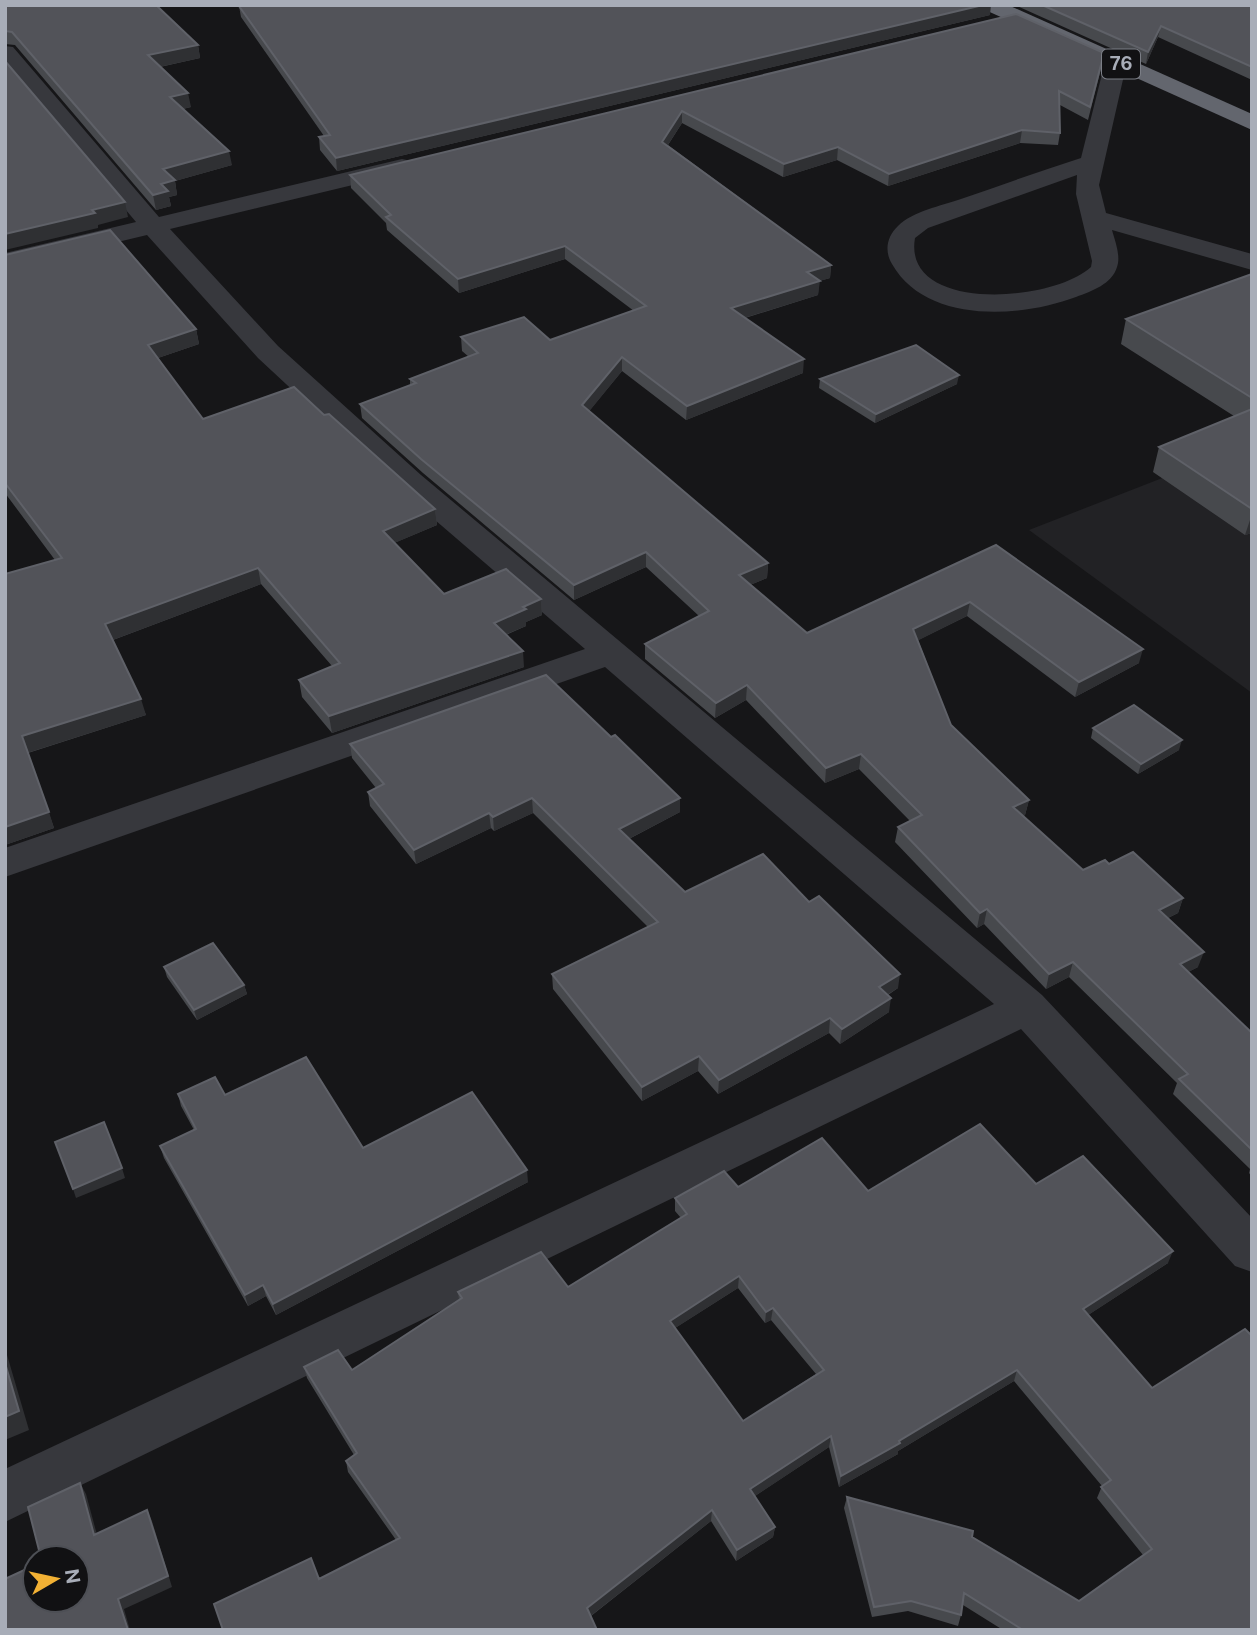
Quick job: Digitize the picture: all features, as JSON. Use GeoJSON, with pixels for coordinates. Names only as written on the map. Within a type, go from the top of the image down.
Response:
{"type":"FeatureCollection","features":[{"type":"Feature","properties":{"kind":"highway","name":"76"},"geometry":{"type":"LineString","coordinates":[[989,5],[1252,122]]}},
{"type":"Feature","properties":{"kind":"street"},"geometry":{"type":"LineString","coordinates":[[976,27],[1017,17]]}},
{"type":"Feature","properties":{"kind":"street"},"geometry":{"type":"LineString","coordinates":[[5,52],[153,226],[268,352],[410,482],[1027,1007],[1252,1251]]}},
{"type":"Feature","properties":{"kind":"street"},"geometry":{"type":"LineString","coordinates":[[1092,162],[932,217],[912,227],[902,236],[900,246],[904,263],[921,282],[946,295],[986,303],[1040,300],[1093,280],[1104,268],[1106,257],[1093,217],[1087,185],[1116,62]]}},
{"type":"Feature","properties":{"kind":"street"},"geometry":{"type":"LineString","coordinates":[[5,261],[423,161]]}},
{"type":"Feature","properties":{"kind":"street"},"geometry":{"type":"LineString","coordinates":[[1093,217],[1252,262]]}},
{"type":"Feature","properties":{"kind":"street"},"geometry":{"type":"LineString","coordinates":[[5,863],[609,653]]}},
{"type":"Feature","properties":{"kind":"street"},"geometry":{"type":"LineString","coordinates":[[5,1496],[1027,1007]]}},
{"type":"Feature","properties":{"kind":"shaded area"},"geometry":{"type":"Polygon","coordinates":[[[1252,443],[1252,693],[1029,530],[1252,443]]]}},
{"type":"Feature","properties":{"kind":"building"},"geometry":{"type":"Polygon","coordinates":[[[5,5],[156,5],[198,45],[148,55],[188,93],[170,97],[229,151],[163,169],[175,180],[161,184],[168,191],[153,195],[12,32],[5,31],[5,5]]]}},
{"type":"Feature","properties":{"kind":"building"},"geometry":{"type":"Polygon","coordinates":[[[983,5],[336,158],[319,137],[330,135],[239,6],[983,5]]]}},
{"type":"Feature","properties":{"kind":"building"},"geometry":{"type":"Polygon","coordinates":[[[1042,5],[1252,5],[1252,67],[1161,26],[1148,52],[1042,5]]]}},
{"type":"Feature","properties":{"kind":"building"},"geometry":{"type":"Polygon","coordinates":[[[1016,14],[1104,53],[1090,107],[1059,91],[1060,133],[1022,130],[889,174],[838,147],[784,164],[682,111],[662,142],[831,265],[807,272],[820,281],[731,308],[804,359],[687,406],[622,357],[582,405],[768,563],[739,575],[807,633],[996,545],[1143,649],[1079,682],[970,602],[913,629],[951,725],[1029,800],[1013,807],[1083,870],[1105,860],[1109,864],[1133,852],[1183,898],[1159,910],[1204,952],[1180,964],[1252,1033],[1252,1150],[1179,1079],[1188,1074],[1073,962],[1049,974],[987,909],[980,913],[898,827],[922,815],[861,754],[826,768],[747,685],[716,703],[645,644],[709,611],[646,552],[574,585],[421,459],[360,404],[416,383],[410,379],[478,353],[461,337],[524,317],[550,340],[646,306],[565,246],[458,279],[386,217],[391,215],[350,175],[1016,14]]]}},
{"type":"Feature","properties":{"kind":"building"},"geometry":{"type":"Polygon","coordinates":[[[5,61],[125,202],[92,210],[95,213],[5,234],[5,61]]]}},
{"type":"Feature","properties":{"kind":"building"},"geometry":{"type":"Polygon","coordinates":[[[110,230],[196,329],[148,345],[203,419],[294,387],[324,415],[329,414],[435,509],[383,531],[444,594],[506,569],[541,599],[494,623],[523,651],[329,716],[299,680],[340,663],[258,568],[105,624],[141,699],[22,736],[49,812],[5,827],[5,574],[62,558],[5,483],[5,255],[110,230]]]}},
{"type":"Feature","properties":{"kind":"building"},"geometry":{"type":"Polygon","coordinates":[[[1252,274],[1252,398],[1126,319],[1252,274]]]}},
{"type":"Feature","properties":{"kind":"building"},"geometry":{"type":"Polygon","coordinates":[[[916,345],[959,375],[876,414],[820,379],[916,345]]]}},
{"type":"Feature","properties":{"kind":"building"},"geometry":{"type":"Polygon","coordinates":[[[1252,409],[1252,509],[1159,447],[1252,409]]]}},
{"type":"Feature","properties":{"kind":"building"},"geometry":{"type":"Polygon","coordinates":[[[546,675],[611,737],[615,735],[680,798],[619,829],[685,892],[763,854],[809,902],[819,896],[900,974],[879,987],[891,998],[842,1029],[830,1018],[719,1080],[699,1056],[642,1087],[552,974],[658,922],[532,798],[493,817],[489,813],[414,850],[368,792],[384,784],[350,744],[546,675]]]}},
{"type":"Feature","properties":{"kind":"building"},"geometry":{"type":"Polygon","coordinates":[[[1134,705],[1182,740],[1141,764],[1093,728],[1134,705]]]}},
{"type":"Feature","properties":{"kind":"building"},"geometry":{"type":"Polygon","coordinates":[[[213,943],[244,985],[194,1010],[164,967],[213,943]]]}},
{"type":"Feature","properties":{"kind":"building"},"geometry":{"type":"Polygon","coordinates":[[[306,1057],[363,1148],[472,1092],[527,1170],[273,1304],[263,1285],[245,1295],[160,1146],[196,1129],[178,1094],[215,1077],[225,1095],[306,1057]]]}},
{"type":"Feature","properties":{"kind":"building"},"geometry":{"type":"Polygon","coordinates":[[[104,1122],[122,1168],[73,1189],[55,1142],[104,1122]]]}},
{"type":"Feature","properties":{"kind":"building"},"geometry":{"type":"Polygon","coordinates":[[[980,1124],[1036,1184],[1083,1156],[1173,1251],[1083,1309],[1152,1388],[1245,1329],[1252,1336],[1252,1630],[1023,1630],[964,1593],[961,1615],[911,1601],[874,1607],[847,1497],[973,1531],[972,1537],[1079,1601],[1152,1549],[1101,1487],[1111,1480],[1017,1370],[899,1441],[900,1443],[841,1476],[831,1436],[750,1489],[775,1527],[737,1550],[712,1510],[587,1608],[597,1630],[223,1630],[214,1604],[311,1558],[319,1579],[400,1538],[346,1461],[357,1453],[304,1367],[338,1350],[352,1370],[462,1298],[458,1292],[541,1252],[568,1287],[687,1214],[675,1198],[724,1171],[738,1187],[822,1138],[868,1191],[980,1124]],[[739,1276],[670,1321],[743,1421],[824,1370],[773,1308],[766,1312],[739,1276]]]}},
{"type":"Feature","properties":{"kind":"building"},"geometry":{"type":"Polygon","coordinates":[[[5,1363],[19,1411],[5,1417],[5,1363]]]}},
{"type":"Feature","properties":{"kind":"building"},"geometry":{"type":"Polygon","coordinates":[[[80,1483],[94,1535],[147,1510],[168,1576],[118,1599],[128,1630],[5,1630],[5,1579],[21,1572],[21,1614],[91,1614],[91,1544],[37,1544],[28,1507],[80,1483]]]}}]}
